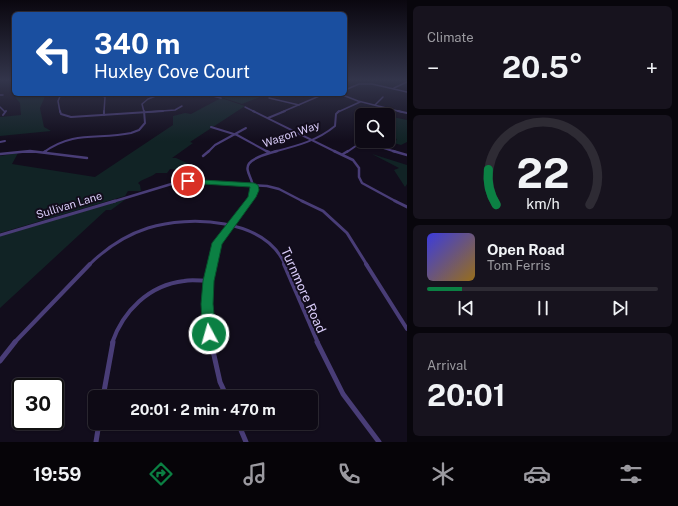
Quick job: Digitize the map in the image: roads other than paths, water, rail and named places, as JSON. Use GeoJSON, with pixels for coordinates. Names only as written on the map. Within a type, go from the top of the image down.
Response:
{"type":"FeatureCollection","features":[{"type":"Feature","properties":{"kind":"street"},"geometry":{"type":"LineString","coordinates":[[58,101],[61,114],[64,116],[77,117],[175,110],[182,106]]}},
{"type":"Feature","properties":{"kind":"street"},"geometry":{"type":"LineString","coordinates":[[104,115],[105,101]]}},
{"type":"Feature","properties":{"kind":"street"},"geometry":{"type":"LineString","coordinates":[[44,152],[60,142],[77,137],[118,135],[134,132],[145,125],[142,104],[146,101]]}},
{"type":"Feature","properties":{"kind":"street"},"geometry":{"type":"LineString","coordinates":[[280,101],[299,105]]}},
{"type":"Feature","properties":{"kind":"street"},"geometry":{"type":"LineString","coordinates":[[268,118],[309,101]]}},
{"type":"Feature","properties":{"kind":"street"},"geometry":{"type":"LineString","coordinates":[[357,101],[407,113]]}},
{"type":"Feature","properties":{"kind":"street"},"geometry":{"type":"LineString","coordinates":[[375,105],[380,101]]}},
{"type":"Feature","properties":{"kind":"street","name":"Wagon Way"},"geometry":{"type":"LineString","coordinates":[[254,185],[247,172],[248,165],[256,157],[312,140],[327,133],[335,126],[336,114],[339,111],[360,102]]}},
{"type":"Feature","properties":{"kind":"street"},"geometry":{"type":"LineString","coordinates":[[0,107],[6,111],[3,115]]}},
{"type":"Feature","properties":{"kind":"street"},"geometry":{"type":"LineString","coordinates":[[245,107],[343,154],[358,165],[359,177],[362,183],[407,207]]}},
{"type":"Feature","properties":{"kind":"street"},"geometry":{"type":"LineString","coordinates":[[211,127],[234,134],[269,152]]}},
{"type":"Feature","properties":{"kind":"street"},"geometry":{"type":"LineString","coordinates":[[203,156],[215,145],[246,128]]}},
{"type":"Feature","properties":{"kind":"street"},"geometry":{"type":"LineString","coordinates":[[0,142],[5,141]]}},
{"type":"Feature","properties":{"kind":"street"},"geometry":{"type":"LineString","coordinates":[[343,154],[355,146]]}},
{"type":"Feature","properties":{"kind":"street"},"geometry":{"type":"LineString","coordinates":[[384,148],[407,155]]}},
{"type":"Feature","properties":{"kind":"street"},"geometry":{"type":"LineString","coordinates":[[0,154],[25,151],[87,158]]}},
{"type":"Feature","properties":{"kind":"street","name":"Sullivan Lane"},"geometry":{"type":"LineString","coordinates":[[0,235],[172,183],[188,181],[279,188],[306,201],[332,218],[347,233],[407,329]]}},
{"type":"Feature","properties":{"kind":"street"},"geometry":{"type":"LineString","coordinates":[[224,390],[220,382],[211,347],[207,304],[209,281],[217,243],[252,197],[254,185]]}},
{"type":"Feature","properties":{"kind":"street","name":"Turnmore Road"},"geometry":{"type":"LineString","coordinates":[[0,361],[14,341],[88,267],[107,249],[124,238],[155,226],[181,220],[209,221],[231,225],[249,231],[264,239],[273,246],[280,255],[318,344],[340,388],[359,418],[379,442]]}},
{"type":"Feature","properties":{"kind":"street"},"geometry":{"type":"LineString","coordinates":[[105,390],[112,347],[118,329],[141,299],[156,289],[173,282],[182,280],[209,281]]}},
{"type":"Feature","properties":{"kind":"street"},"geometry":{"type":"LineString","coordinates":[[96,442],[98,430]]}},
{"type":"Feature","properties":{"kind":"street"},"geometry":{"type":"LineString","coordinates":[[241,430],[246,442]]}}]}
